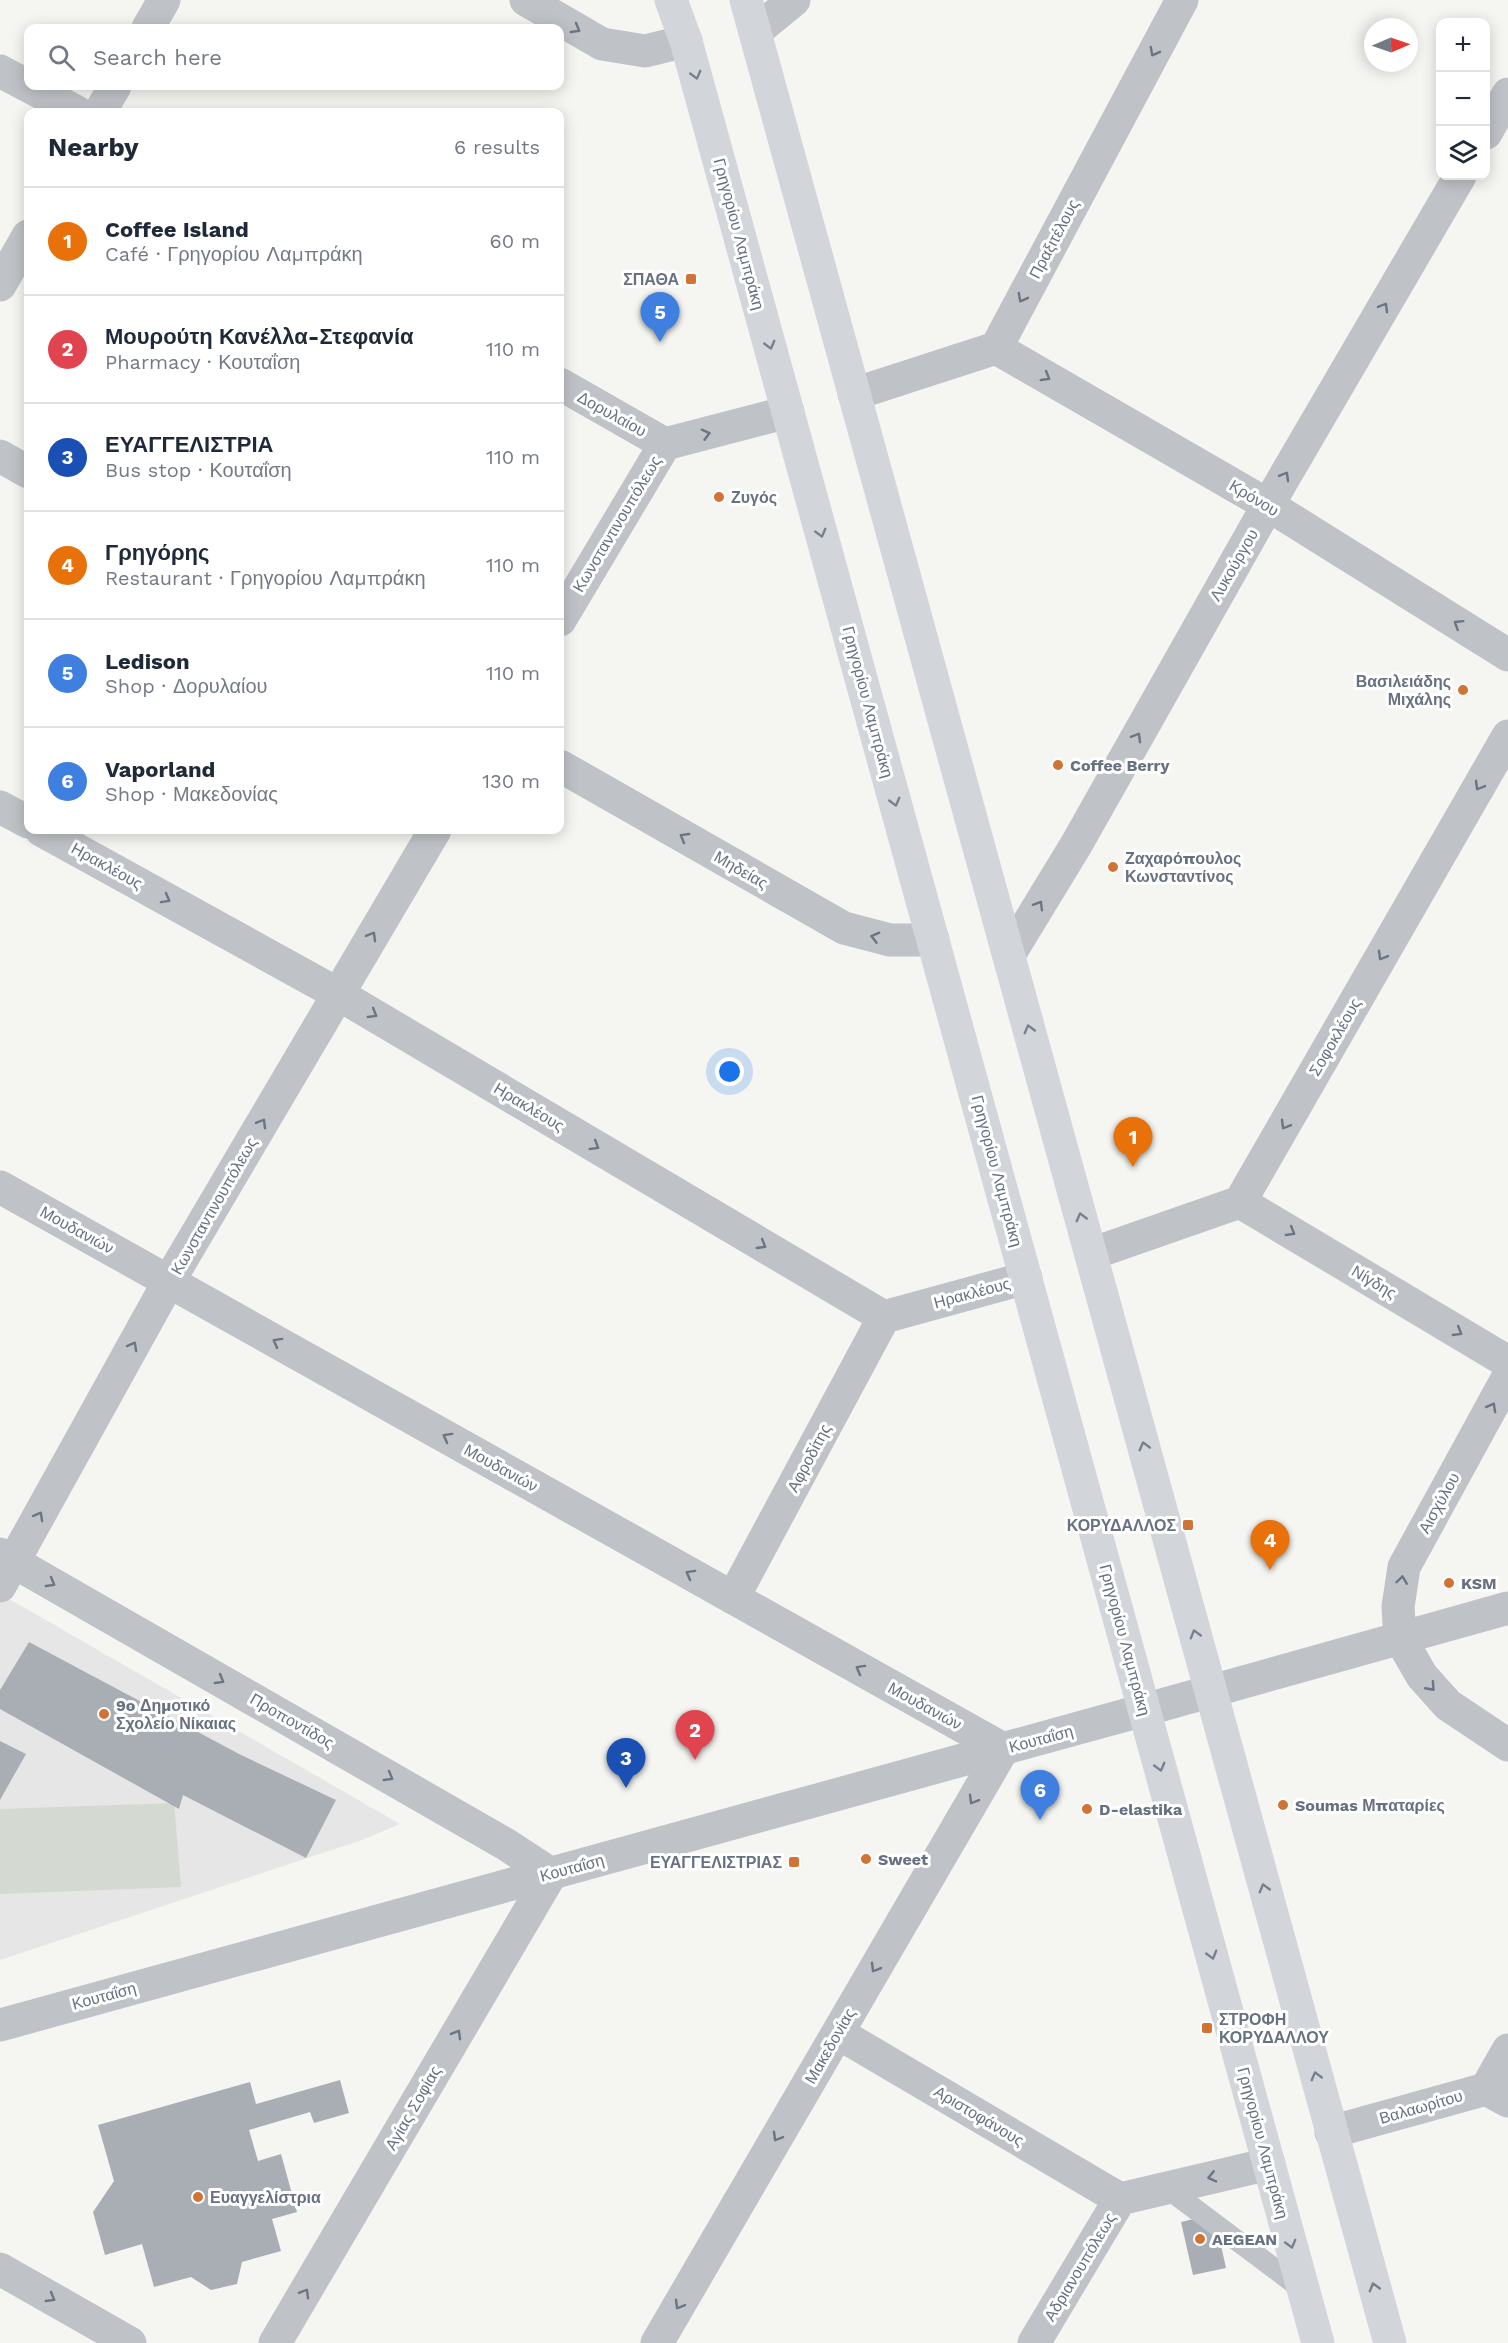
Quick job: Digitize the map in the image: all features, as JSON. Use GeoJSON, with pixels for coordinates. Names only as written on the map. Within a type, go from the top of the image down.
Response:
{"type":"FeatureCollection","features":[{"type":"Feature","properties":{"kind":"main road","name":"Γρηγορίου Λαμπράκη"},"geometry":{"type":"LineString","coordinates":[[671,0],[686,41],[1318,2343]]}},
{"type":"Feature","properties":{"kind":"main road"},"geometry":{"type":"LineString","coordinates":[[746,0],[1390,2343]]}},
{"type":"Feature","properties":{"kind":"street"},"geometry":{"type":"LineString","coordinates":[[150,24],[164,0]]}},
{"type":"Feature","properties":{"kind":"street"},"geometry":{"type":"LineString","coordinates":[[526,0],[602,44],[645,51],[686,41]]}},
{"type":"Feature","properties":{"kind":"street"},"geometry":{"type":"LineString","coordinates":[[755,32],[794,0]]}},
{"type":"Feature","properties":{"kind":"street","name":"Πραξιτέλους"},"geometry":{"type":"LineString","coordinates":[[996,348],[1182,0]]}},
{"type":"Feature","properties":{"kind":"street"},"geometry":{"type":"LineString","coordinates":[[0,71],[24,84]]}},
{"type":"Feature","properties":{"kind":"street"},"geometry":{"type":"LineString","coordinates":[[36,90],[69,108]]}},
{"type":"Feature","properties":{"kind":"street"},"geometry":{"type":"LineString","coordinates":[[102,108],[113,90]]}},
{"type":"Feature","properties":{"kind":"street"},"geometry":{"type":"LineString","coordinates":[[1489,126],[1508,94]]}},
{"type":"Feature","properties":{"kind":"street","name":"Λυκούργου"},"geometry":{"type":"LineString","coordinates":[[1009,955],[1076,845],[1268,505],[1458,180]]}},
{"type":"Feature","properties":{"kind":"street"},"geometry":{"type":"LineString","coordinates":[[0,285],[24,243]]}},
{"type":"Feature","properties":{"kind":"street"},"geometry":{"type":"LineString","coordinates":[[854,394],[996,348]]}},
{"type":"Feature","properties":{"kind":"street","name":"Κρόνου"},"geometry":{"type":"LineString","coordinates":[[996,348],[1268,505],[1508,655]]}},
{"type":"Feature","properties":{"kind":"street","name":"Δορυλαίου"},"geometry":{"type":"LineString","coordinates":[[564,386],[665,444]]}},
{"type":"Feature","properties":{"kind":"street","name":"Κωνσταντινουπόλεως"},"geometry":{"type":"LineString","coordinates":[[564,613],[665,444],[788,412]]}},
{"type":"Feature","properties":{"kind":"street"},"geometry":{"type":"LineString","coordinates":[[0,456],[24,470]]}},
{"type":"Feature","properties":{"kind":"street","name":"Σοφοκλέους"},"geometry":{"type":"LineString","coordinates":[[1240,1202],[1508,736]]}},
{"type":"Feature","properties":{"kind":"street","name":"Μηδείας"},"geometry":{"type":"LineString","coordinates":[[564,768],[844,928],[890,940],[933,940]]}},
{"type":"Feature","properties":{"kind":"street"},"geometry":{"type":"LineString","coordinates":[[0,807],[24,820]]}},
{"type":"Feature","properties":{"kind":"street","name":"Ηρακλέους"},"geometry":{"type":"LineString","coordinates":[[48,834],[338,994],[884,1317],[1026,1278]]}},
{"type":"Feature","properties":{"kind":"street","name":"Κωνσταντινουπόλεως"},"geometry":{"type":"LineString","coordinates":[[5,1567],[169,1281],[433,834]]}},
{"type":"Feature","properties":{"kind":"street","name":"Μουδανιών"},"geometry":{"type":"LineString","coordinates":[[0,1187],[1003,1749]]}},
{"type":"Feature","properties":{"kind":"street"},"geometry":{"type":"LineString","coordinates":[[1091,1254],[1240,1202]]}},
{"type":"Feature","properties":{"kind":"street","name":"Νίγδης"},"geometry":{"type":"LineString","coordinates":[[1240,1202],[1508,1362]]}},
{"type":"Feature","properties":{"kind":"street","name":"Αφροδίτης"},"geometry":{"type":"LineString","coordinates":[[734,1598],[884,1317]]}},
{"type":"Feature","properties":{"kind":"street","name":"Αισχύλου"},"geometry":{"type":"LineString","coordinates":[[1400,1638],[1398,1607],[1404,1567],[1508,1377]]}},
{"type":"Feature","properties":{"kind":"street","name":"Προποντίδος"},"geometry":{"type":"LineString","coordinates":[[5,1567],[497,1839],[551,1874]]}},
{"type":"Feature","properties":{"kind":"street"},"geometry":{"type":"LineString","coordinates":[[1211,1690],[1508,1608]]}},
{"type":"Feature","properties":{"kind":"street"},"geometry":{"type":"LineString","coordinates":[[1400,1638],[1422,1676],[1448,1705],[1508,1745]]}},
{"type":"Feature","properties":{"kind":"street","name":"Κουταΐση"},"geometry":{"type":"LineString","coordinates":[[0,2025],[1211,1690]]}},
{"type":"Feature","properties":{"kind":"street","name":"Μακεδονίας"},"geometry":{"type":"LineString","coordinates":[[657,2343],[1003,1749]]}},
{"type":"Feature","properties":{"kind":"street","name":"Αγίας Σοφίας"},"geometry":{"type":"LineString","coordinates":[[275,2343],[551,1874]]}},
{"type":"Feature","properties":{"kind":"street","name":"Αριστοφάνους"},"geometry":{"type":"LineString","coordinates":[[838,2033],[1120,2199]]}},
{"type":"Feature","properties":{"kind":"street"},"geometry":{"type":"LineString","coordinates":[[1497,2095],[1508,2050]]}},
{"type":"Feature","properties":{"kind":"street","name":"Βαλαωρίτου"},"geometry":{"type":"LineString","coordinates":[[1331,2132],[1497,2095]]}},
{"type":"Feature","properties":{"kind":"street","name":"Αδριανουπόλεως"},"geometry":{"type":"LineString","coordinates":[[1035,2343],[1120,2199],[1269,2164]]}},
{"type":"Feature","properties":{"kind":"street"},"geometry":{"type":"LineString","coordinates":[[0,2269],[130,2343]]}},
{"type":"Feature","properties":{"kind":"lane"},"geometry":{"type":"LineString","coordinates":[[1167,2188],[1304,2290]]}},
{"type":"Feature","properties":{"kind":"shaded area","name":"9o Δημοτικό Σχολείο Νίκαιας"},"geometry":{"type":"Polygon","coordinates":[[[4,1596],[400,1824],[362,1840],[0,1960],[0,1603],[4,1596]]]}},
{"type":"Feature","properties":{"kind":"shaded area"},"geometry":{"type":"Polygon","coordinates":[[[174,1803],[181,1887],[0,1894],[0,1809],[174,1803]]]}},
{"type":"Feature","properties":{"kind":"building"},"geometry":{"type":"Polygon","coordinates":[[[29,1642],[241,1755],[336,1800],[306,1858],[183,1795],[179,1809],[0,1709],[0,1690],[29,1642]]]}},
{"type":"Feature","properties":{"kind":"building"},"geometry":{"type":"Polygon","coordinates":[[[0,1741],[26,1754],[0,1800],[0,1741]]]}},
{"type":"Feature","properties":{"kind":"building","name":"Ευαγγελίστρια"},"geometry":{"type":"Polygon","coordinates":[[[340,2080],[349,2113],[314,2123],[310,2112],[249,2130],[258,2161],[281,2154],[297,2212],[272,2219],[281,2251],[242,2262],[237,2284],[211,2290],[191,2277],[154,2287],[142,2244],[105,2255],[93,2212],[114,2181],[98,2125],[250,2082],[256,2104],[340,2080]]]}},
{"type":"Feature","properties":{"kind":"building"},"geometry":{"type":"Polygon","coordinates":[[[1214,2214],[1226,2268],[1193,2275],[1181,2222],[1214,2214]]]}},
{"type":"Feature","properties":{"kind":"place","name":"ΣΠΑΘΑ"},"geometry":{"type":"Point","coordinates":[691,279]}},
{"type":"Feature","properties":{"kind":"place","name":"Ledison"},"geometry":{"type":"Point","coordinates":[660,342]}},
{"type":"Feature","properties":{"kind":"place","name":"Ζυγός"},"geometry":{"type":"Point","coordinates":[719,497]}},
{"type":"Feature","properties":{"kind":"place","name":"Βασιλειάδης Μιχάλης"},"geometry":{"type":"Point","coordinates":[1463,690]}},
{"type":"Feature","properties":{"kind":"place","name":"Coffee Berry"},"geometry":{"type":"Point","coordinates":[1058,765]}},
{"type":"Feature","properties":{"kind":"place","name":"Ζαχαρόπουλος Κωνσταντίνος"},"geometry":{"type":"Point","coordinates":[1113,867]}},
{"type":"Feature","properties":{"kind":"place","name":"Coffee Island"},"geometry":{"type":"Point","coordinates":[1133,1167]}},
{"type":"Feature","properties":{"kind":"place","name":"ΚΟΡΥΔΑΛΛΟΣ"},"geometry":{"type":"Point","coordinates":[1188,1525]}},
{"type":"Feature","properties":{"kind":"place","name":"Γρηγόρης"},"geometry":{"type":"Point","coordinates":[1270,1570]}},
{"type":"Feature","properties":{"kind":"place","name":"KSM"},"geometry":{"type":"Point","coordinates":[1449,1583]}},
{"type":"Feature","properties":{"kind":"place","name":"9o Δημοτικό Σχολείο Νίκαιας"},"geometry":{"type":"Point","coordinates":[104,1714]}},
{"type":"Feature","properties":{"kind":"place","name":"Μουρούτη Κανέλλα-Στεφανία"},"geometry":{"type":"Point","coordinates":[695,1760]}},
{"type":"Feature","properties":{"kind":"place","name":"ΕΥΑΓΓΕΛΙΣΤΡΙΑ"},"geometry":{"type":"Point","coordinates":[626,1788]}},
{"type":"Feature","properties":{"kind":"place","name":"Soumas Μπαταρίες"},"geometry":{"type":"Point","coordinates":[1283,1805]}},
{"type":"Feature","properties":{"kind":"place","name":"D-elastika"},"geometry":{"type":"Point","coordinates":[1087,1809]}},
{"type":"Feature","properties":{"kind":"place","name":"Vaporland"},"geometry":{"type":"Point","coordinates":[1040,1820]}},
{"type":"Feature","properties":{"kind":"place","name":"Sweet"},"geometry":{"type":"Point","coordinates":[866,1859]}},
{"type":"Feature","properties":{"kind":"place","name":"ΕΥΑΓΓΕΛΙΣΤΡΙΑΣ"},"geometry":{"type":"Point","coordinates":[794,1862]}},
{"type":"Feature","properties":{"kind":"place","name":"ΣΤΡΟΦΗ ΚΟΡΥΔΑΛΛΟΥ"},"geometry":{"type":"Point","coordinates":[1207,2028]}},
{"type":"Feature","properties":{"kind":"place","name":"Ευαγγελίστρια"},"geometry":{"type":"Point","coordinates":[198,2197]}},
{"type":"Feature","properties":{"kind":"place","name":"AEGEAN"},"geometry":{"type":"Point","coordinates":[1200,2239]}}]}
